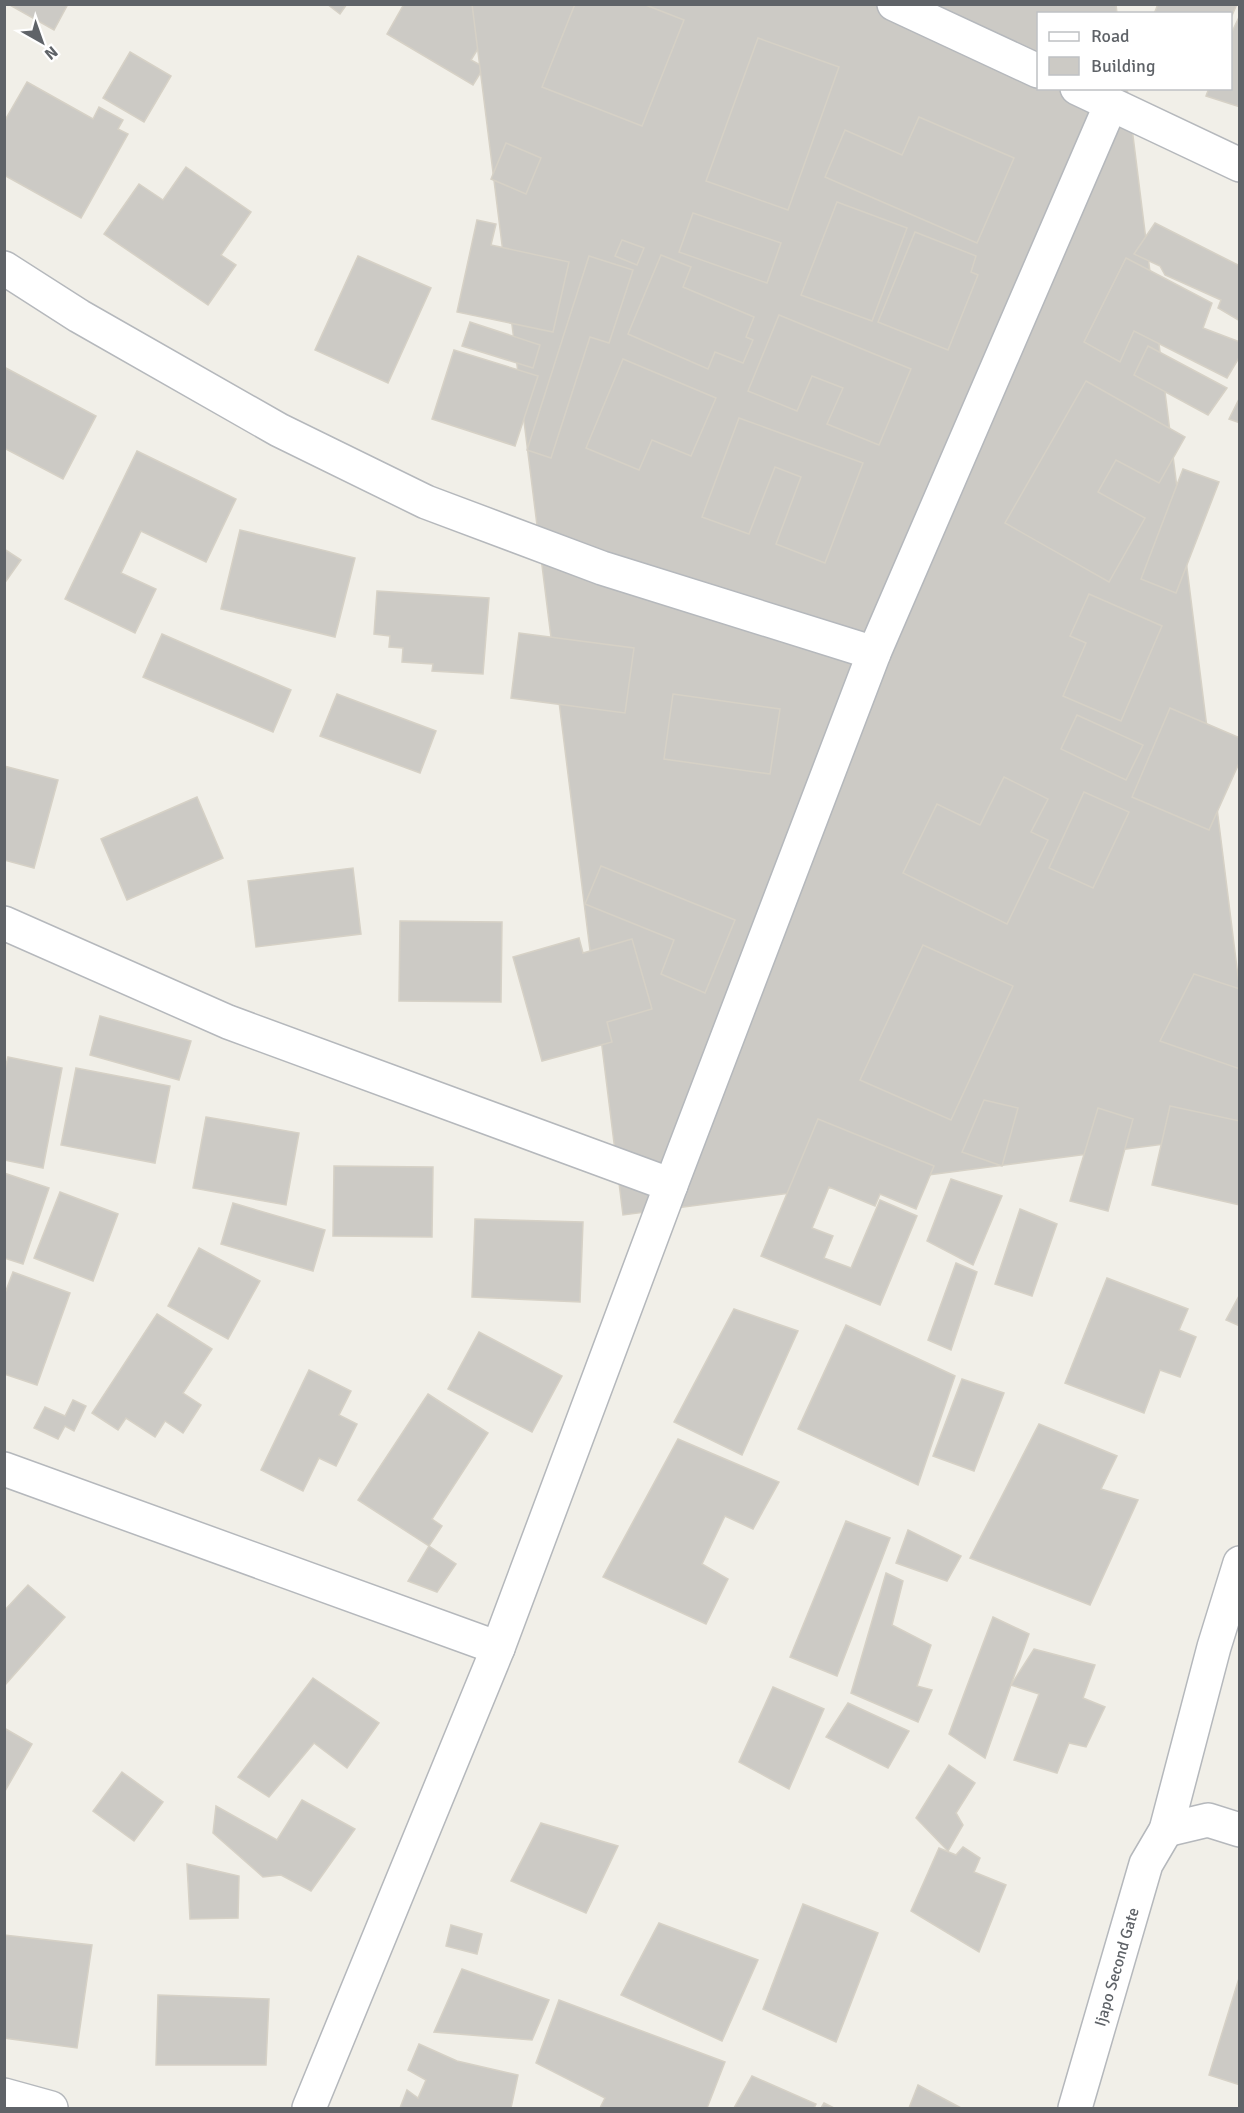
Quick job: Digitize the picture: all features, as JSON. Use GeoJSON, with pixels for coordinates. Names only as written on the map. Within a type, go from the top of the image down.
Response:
{"type":"FeatureCollection","features":[{"type":"Feature","properties":{"kind":"street"},"geometry":{"type":"LineString","coordinates":[[894,4],[1037,71]]}},
{"type":"Feature","properties":{"kind":"street"},"geometry":{"type":"LineString","coordinates":[[1081,90],[1239,165]]}},
{"type":"Feature","properties":{"kind":"street"},"geometry":{"type":"LineString","coordinates":[[309,2109],[498,1648],[671,1185],[874,653],[1111,104]]}},
{"type":"Feature","properties":{"kind":"street"},"geometry":{"type":"LineString","coordinates":[[4,268],[79,316],[279,430],[426,502],[602,568],[874,653]]}},
{"type":"Feature","properties":{"kind":"street"},"geometry":{"type":"LineString","coordinates":[[4,923],[228,1022],[671,1185]]}},
{"type":"Feature","properties":{"kind":"street"},"geometry":{"type":"LineString","coordinates":[[4,1469],[498,1648]]}},
{"type":"Feature","properties":{"kind":"street","name":"Ijapo Second Gate"},"geometry":{"type":"LineString","coordinates":[[1075,2109],[1146,1864],[1166,1830],[1214,1647],[1239,1563]]}},
{"type":"Feature","properties":{"kind":"street"},"geometry":{"type":"LineString","coordinates":[[1166,1830],[1208,1820],[1239,1830]]}},
{"type":"Feature","properties":{"kind":"street"},"geometry":{"type":"LineString","coordinates":[[4,2095],[51,2109]]}},
{"type":"Feature","properties":{"kind":"building"},"geometry":{"type":"Polygon","coordinates":[[[8,4],[68,4],[54,30],[8,4]]]}},
{"type":"Feature","properties":{"kind":"building"},"geometry":{"type":"Polygon","coordinates":[[[327,4],[347,4],[340,14],[327,4]]]}},
{"type":"Feature","properties":{"kind":"building"},"geometry":{"type":"Polygon","coordinates":[[[404,4],[525,4],[519,15],[504,6],[471,60],[484,67],[473,85],[387,34],[404,4]]]}},
{"type":"Feature","properties":{"kind":"building"},"geometry":{"type":"Polygon","coordinates":[[[472,4],[1116,4],[1117,12],[1037,12],[1037,90],[1127,90],[1240,992],[1240,1134],[623,1215],[472,4]]]}},
{"type":"Feature","properties":{"kind":"building"},"geometry":{"type":"Polygon","coordinates":[[[575,4],[643,4],[684,20],[642,126],[542,87],[575,4]]]}},
{"type":"Feature","properties":{"kind":"building"},"geometry":{"type":"Polygon","coordinates":[[[1158,4],[1237,4],[1232,15],[1232,12],[1155,12],[1158,4]]]}},
{"type":"Feature","properties":{"kind":"building"},"geometry":{"type":"Polygon","coordinates":[[[1240,15],[1240,107],[1206,96],[1208,90],[1232,90],[1232,32],[1240,15]]]}},
{"type":"Feature","properties":{"kind":"building"},"geometry":{"type":"Polygon","coordinates":[[[758,38],[839,67],[788,210],[706,181],[758,38]]]}},
{"type":"Feature","properties":{"kind":"building"},"geometry":{"type":"Polygon","coordinates":[[[130,52],[171,76],[144,122],[103,98],[130,52]]]}},
{"type":"Feature","properties":{"kind":"building"},"geometry":{"type":"Polygon","coordinates":[[[27,82],[93,119],[99,107],[123,120],[118,129],[128,134],[81,218],[4,175],[4,122],[27,82]]]}},
{"type":"Feature","properties":{"kind":"building"},"geometry":{"type":"Polygon","coordinates":[[[919,117],[1014,158],[977,243],[825,177],[845,130],[902,155],[919,117]]]}},
{"type":"Feature","properties":{"kind":"building"},"geometry":{"type":"Polygon","coordinates":[[[506,143],[541,158],[526,194],[491,179],[506,143]]]}},
{"type":"Feature","properties":{"kind":"building"},"geometry":{"type":"Polygon","coordinates":[[[186,167],[251,212],[221,255],[236,265],[208,305],[104,234],[139,184],[163,200],[186,167]]]}},
{"type":"Feature","properties":{"kind":"building"},"geometry":{"type":"Polygon","coordinates":[[[837,202],[907,228],[872,321],[801,295],[837,202]]]}},
{"type":"Feature","properties":{"kind":"building"},"geometry":{"type":"Polygon","coordinates":[[[693,213],[781,243],[767,283],[679,252],[693,213]]]}},
{"type":"Feature","properties":{"kind":"building"},"geometry":{"type":"Polygon","coordinates":[[[477,220],[496,224],[491,245],[569,262],[553,332],[457,312],[477,220]]]}},
{"type":"Feature","properties":{"kind":"building"},"geometry":{"type":"Polygon","coordinates":[[[1155,223],[1240,266],[1240,321],[1218,308],[1221,300],[1165,275],[1160,266],[1134,254],[1155,223]]]}},
{"type":"Feature","properties":{"kind":"building"},"geometry":{"type":"Polygon","coordinates":[[[915,232],[976,256],[971,272],[978,275],[948,350],[878,322],[915,232]]]}},
{"type":"Feature","properties":{"kind":"building"},"geometry":{"type":"Polygon","coordinates":[[[622,240],[644,248],[637,265],[615,256],[622,240]]]}},
{"type":"Feature","properties":{"kind":"building"},"geometry":{"type":"Polygon","coordinates":[[[661,255],[691,267],[683,287],[754,317],[746,337],[753,340],[743,363],[715,352],[708,369],[628,334],[661,255]]]}},
{"type":"Feature","properties":{"kind":"building"},"geometry":{"type":"Polygon","coordinates":[[[358,256],[431,288],[388,383],[315,350],[358,256]]]}},
{"type":"Feature","properties":{"kind":"building"},"geometry":{"type":"Polygon","coordinates":[[[589,256],[633,270],[609,343],[590,337],[551,458],[527,450],[589,256]]]}},
{"type":"Feature","properties":{"kind":"building"},"geometry":{"type":"Polygon","coordinates":[[[1126,258],[1212,303],[1203,328],[1240,342],[1240,356],[1227,378],[1134,331],[1120,362],[1084,342],[1126,258]]]}},
{"type":"Feature","properties":{"kind":"building"},"geometry":{"type":"Polygon","coordinates":[[[779,315],[911,369],[879,445],[827,424],[843,388],[812,376],[797,411],[748,391],[779,315]]]}},
{"type":"Feature","properties":{"kind":"building"},"geometry":{"type":"Polygon","coordinates":[[[470,322],[540,345],[533,368],[462,346],[470,322]]]}},
{"type":"Feature","properties":{"kind":"building"},"geometry":{"type":"Polygon","coordinates":[[[1148,346],[1227,388],[1208,415],[1134,375],[1148,346]]]}},
{"type":"Feature","properties":{"kind":"building"},"geometry":{"type":"Polygon","coordinates":[[[454,350],[538,376],[515,446],[432,419],[454,350]]]}},
{"type":"Feature","properties":{"kind":"building"},"geometry":{"type":"Polygon","coordinates":[[[623,359],[716,398],[691,456],[652,440],[639,470],[586,448],[623,359]]]}},
{"type":"Feature","properties":{"kind":"building"},"geometry":{"type":"Polygon","coordinates":[[[4,367],[96,416],[63,479],[4,448],[4,367]]]}},
{"type":"Feature","properties":{"kind":"building"},"geometry":{"type":"Polygon","coordinates":[[[1086,381],[1185,437],[1159,483],[1116,460],[1098,492],[1145,518],[1109,582],[1005,523],[1086,381]]]}},
{"type":"Feature","properties":{"kind":"building"},"geometry":{"type":"Polygon","coordinates":[[[1240,397],[1240,423],[1229,419],[1240,397]]]}},
{"type":"Feature","properties":{"kind":"building"},"geometry":{"type":"Polygon","coordinates":[[[739,418],[863,463],[825,563],[776,544],[801,477],[775,467],[749,534],[702,517],[739,418]]]}},
{"type":"Feature","properties":{"kind":"building"},"geometry":{"type":"Polygon","coordinates":[[[137,451],[236,499],[206,562],[141,531],[121,573],[156,589],[135,633],[65,599],[137,451]]]}},
{"type":"Feature","properties":{"kind":"building"},"geometry":{"type":"Polygon","coordinates":[[[1183,469],[1219,482],[1176,593],[1141,579],[1183,469]]]}},
{"type":"Feature","properties":{"kind":"building"},"geometry":{"type":"Polygon","coordinates":[[[240,530],[355,558],[335,637],[221,609],[240,530]]]}},
{"type":"Feature","properties":{"kind":"building"},"geometry":{"type":"Polygon","coordinates":[[[4,549],[21,560],[4,584],[4,549]]]}},
{"type":"Feature","properties":{"kind":"building"},"geometry":{"type":"Polygon","coordinates":[[[377,591],[489,598],[483,674],[432,671],[433,664],[402,662],[403,648],[389,647],[390,636],[374,634],[377,591]]]}},
{"type":"Feature","properties":{"kind":"building"},"geometry":{"type":"Polygon","coordinates":[[[1089,594],[1162,626],[1121,721],[1063,696],[1086,643],[1070,636],[1089,594]]]}},
{"type":"Feature","properties":{"kind":"building"},"geometry":{"type":"Polygon","coordinates":[[[519,633],[634,648],[625,713],[511,698],[519,633]]]}},
{"type":"Feature","properties":{"kind":"building"},"geometry":{"type":"Polygon","coordinates":[[[162,634],[291,690],[273,732],[143,677],[162,634]]]}},
{"type":"Feature","properties":{"kind":"building"},"geometry":{"type":"Polygon","coordinates":[[[337,694],[436,731],[420,773],[320,736],[337,694]]]}},
{"type":"Feature","properties":{"kind":"building"},"geometry":{"type":"Polygon","coordinates":[[[673,694],[780,709],[770,774],[664,759],[673,694]]]}},
{"type":"Feature","properties":{"kind":"building"},"geometry":{"type":"Polygon","coordinates":[[[1170,708],[1240,738],[1240,761],[1209,830],[1132,797],[1170,708]]]}},
{"type":"Feature","properties":{"kind":"building"},"geometry":{"type":"Polygon","coordinates":[[[1077,715],[1143,745],[1126,780],[1061,749],[1077,715]]]}},
{"type":"Feature","properties":{"kind":"building"},"geometry":{"type":"Polygon","coordinates":[[[4,766],[58,780],[34,868],[4,860],[4,766]]]}},
{"type":"Feature","properties":{"kind":"building"},"geometry":{"type":"Polygon","coordinates":[[[1004,777],[1048,799],[1031,832],[1048,840],[1007,924],[903,873],[937,804],[980,825],[1004,777]]]}},
{"type":"Feature","properties":{"kind":"building"},"geometry":{"type":"Polygon","coordinates":[[[1084,792],[1129,812],[1093,888],[1049,868],[1084,792]]]}},
{"type":"Feature","properties":{"kind":"building"},"geometry":{"type":"Polygon","coordinates":[[[197,797],[223,858],[127,900],[101,839],[197,797]]]}},
{"type":"Feature","properties":{"kind":"building"},"geometry":{"type":"Polygon","coordinates":[[[601,866],[735,920],[705,993],[661,974],[674,940],[585,904],[601,866]]]}},
{"type":"Feature","properties":{"kind":"building"},"geometry":{"type":"Polygon","coordinates":[[[353,868],[361,934],[256,947],[248,881],[353,868]]]}},
{"type":"Feature","properties":{"kind":"building"},"geometry":{"type":"Polygon","coordinates":[[[400,921],[502,922],[501,1002],[399,1001],[400,921]]]}},
{"type":"Feature","properties":{"kind":"building"},"geometry":{"type":"Polygon","coordinates":[[[579,938],[583,953],[632,939],[652,1009],[607,1022],[612,1042],[542,1061],[513,957],[579,938]]]}},
{"type":"Feature","properties":{"kind":"building"},"geometry":{"type":"Polygon","coordinates":[[[923,945],[1013,986],[951,1120],[860,1080],[923,945]]]}},
{"type":"Feature","properties":{"kind":"building"},"geometry":{"type":"Polygon","coordinates":[[[1194,974],[1240,989],[1240,1069],[1160,1041],[1194,974]]]}},
{"type":"Feature","properties":{"kind":"building"},"geometry":{"type":"Polygon","coordinates":[[[100,1016],[191,1041],[179,1080],[90,1055],[100,1016]]]}},
{"type":"Feature","properties":{"kind":"building"},"geometry":{"type":"Polygon","coordinates":[[[8,1057],[62,1068],[43,1168],[4,1160],[4,1073],[8,1057]]]}},
{"type":"Feature","properties":{"kind":"building"},"geometry":{"type":"Polygon","coordinates":[[[76,1068],[170,1086],[155,1163],[61,1145],[76,1068]]]}},
{"type":"Feature","properties":{"kind":"building"},"geometry":{"type":"Polygon","coordinates":[[[984,1100],[1018,1108],[1002,1166],[962,1152],[984,1100]]]}},
{"type":"Feature","properties":{"kind":"building"},"geometry":{"type":"Polygon","coordinates":[[[1170,1106],[1240,1121],[1240,1205],[1152,1185],[1170,1106]]]}},
{"type":"Feature","properties":{"kind":"building"},"geometry":{"type":"Polygon","coordinates":[[[1098,1108],[1133,1119],[1108,1211],[1070,1201],[1098,1108]]]}},
{"type":"Feature","properties":{"kind":"building"},"geometry":{"type":"Polygon","coordinates":[[[206,1117],[299,1133],[286,1205],[193,1188],[206,1117]]]}},
{"type":"Feature","properties":{"kind":"building"},"geometry":{"type":"Polygon","coordinates":[[[818,1119],[934,1166],[916,1209],[880,1194],[875,1206],[829,1187],[812,1228],[833,1236],[824,1258],[851,1268],[880,1200],[917,1216],[880,1305],[761,1256],[818,1119]]]}},
{"type":"Feature","properties":{"kind":"building"},"geometry":{"type":"Polygon","coordinates":[[[334,1166],[433,1167],[432,1237],[333,1236],[334,1166]]]}},
{"type":"Feature","properties":{"kind":"building"},"geometry":{"type":"Polygon","coordinates":[[[4,1173],[49,1188],[23,1264],[4,1258],[4,1173]]]}},
{"type":"Feature","properties":{"kind":"building"},"geometry":{"type":"Polygon","coordinates":[[[951,1179],[1002,1196],[973,1265],[927,1241],[951,1179]]]}},
{"type":"Feature","properties":{"kind":"building"},"geometry":{"type":"Polygon","coordinates":[[[60,1192],[118,1214],[93,1281],[34,1258],[60,1192]]]}},
{"type":"Feature","properties":{"kind":"building"},"geometry":{"type":"Polygon","coordinates":[[[233,1203],[325,1230],[313,1271],[221,1244],[233,1203]]]}},
{"type":"Feature","properties":{"kind":"building"},"geometry":{"type":"Polygon","coordinates":[[[1020,1209],[1057,1224],[1032,1296],[995,1284],[1020,1209]]]}},
{"type":"Feature","properties":{"kind":"building"},"geometry":{"type":"Polygon","coordinates":[[[475,1219],[583,1222],[580,1302],[472,1297],[475,1219]]]}},
{"type":"Feature","properties":{"kind":"building"},"geometry":{"type":"Polygon","coordinates":[[[199,1248],[260,1281],[228,1339],[168,1306],[199,1248]]]}},
{"type":"Feature","properties":{"kind":"building"},"geometry":{"type":"Polygon","coordinates":[[[956,1263],[977,1272],[951,1350],[928,1340],[956,1263]]]}},
{"type":"Feature","properties":{"kind":"building"},"geometry":{"type":"Polygon","coordinates":[[[13,1272],[70,1293],[37,1385],[4,1374],[4,1296],[13,1272]]]}},
{"type":"Feature","properties":{"kind":"building"},"geometry":{"type":"Polygon","coordinates":[[[1107,1278],[1188,1309],[1179,1330],[1196,1337],[1180,1377],[1160,1370],[1144,1413],[1065,1383],[1107,1278]]]}},
{"type":"Feature","properties":{"kind":"building"},"geometry":{"type":"Polygon","coordinates":[[[1240,1294],[1240,1326],[1226,1320],[1240,1294]]]}},
{"type":"Feature","properties":{"kind":"building"},"geometry":{"type":"Polygon","coordinates":[[[734,1309],[798,1331],[742,1455],[674,1422],[734,1309]]]}},
{"type":"Feature","properties":{"kind":"building"},"geometry":{"type":"Polygon","coordinates":[[[157,1314],[212,1349],[183,1393],[201,1405],[183,1433],[165,1421],[155,1437],[126,1418],[118,1430],[92,1413],[157,1314]]]}},
{"type":"Feature","properties":{"kind":"building"},"geometry":{"type":"Polygon","coordinates":[[[846,1325],[955,1376],[918,1485],[798,1429],[846,1325]]]}},
{"type":"Feature","properties":{"kind":"building"},"geometry":{"type":"Polygon","coordinates":[[[479,1332],[562,1376],[532,1432],[448,1389],[479,1332]]]}},
{"type":"Feature","properties":{"kind":"building"},"geometry":{"type":"Polygon","coordinates":[[[309,1370],[351,1391],[339,1415],[357,1424],[336,1466],[319,1458],[303,1491],[261,1470],[309,1370]]]}},
{"type":"Feature","properties":{"kind":"building"},"geometry":{"type":"Polygon","coordinates":[[[962,1379],[1004,1393],[974,1471],[933,1456],[962,1379]]]}},
{"type":"Feature","properties":{"kind":"building"},"geometry":{"type":"Polygon","coordinates":[[[428,1394],[488,1433],[432,1519],[442,1526],[429,1546],[358,1500],[428,1394]]]}},
{"type":"Feature","properties":{"kind":"building"},"geometry":{"type":"Polygon","coordinates":[[[73,1400],[86,1406],[74,1431],[65,1426],[58,1439],[34,1428],[45,1407],[65,1416],[73,1400]]]}},
{"type":"Feature","properties":{"kind":"building"},"geometry":{"type":"Polygon","coordinates":[[[1039,1424],[1117,1456],[1101,1489],[1138,1500],[1090,1605],[970,1558],[1039,1424]]]}},
{"type":"Feature","properties":{"kind":"building"},"geometry":{"type":"Polygon","coordinates":[[[678,1439],[779,1482],[753,1529],[725,1516],[702,1564],[728,1579],[706,1624],[603,1577],[678,1439]]]}},
{"type":"Feature","properties":{"kind":"building"},"geometry":{"type":"Polygon","coordinates":[[[846,1521],[890,1538],[837,1676],[790,1657],[846,1521]]]}},
{"type":"Feature","properties":{"kind":"building"},"geometry":{"type":"Polygon","coordinates":[[[908,1530],[961,1556],[947,1581],[896,1563],[908,1530]]]}},
{"type":"Feature","properties":{"kind":"building"},"geometry":{"type":"Polygon","coordinates":[[[429,1546],[456,1564],[437,1592],[408,1581],[429,1546]]]}},
{"type":"Feature","properties":{"kind":"building"},"geometry":{"type":"Polygon","coordinates":[[[886,1573],[903,1581],[892,1625],[931,1645],[917,1686],[932,1690],[918,1722],[851,1693],[886,1573]]]}},
{"type":"Feature","properties":{"kind":"building"},"geometry":{"type":"Polygon","coordinates":[[[28,1585],[65,1617],[5,1685],[4,1611],[28,1585]]]}},
{"type":"Feature","properties":{"kind":"building"},"geometry":{"type":"Polygon","coordinates":[[[993,1617],[1029,1634],[985,1758],[949,1734],[993,1617]]]}},
{"type":"Feature","properties":{"kind":"building"},"geometry":{"type":"Polygon","coordinates":[[[1034,1649],[1095,1665],[1083,1698],[1105,1707],[1086,1747],[1069,1743],[1057,1773],[1014,1760],[1039,1694],[1011,1685],[1034,1649]]]}},
{"type":"Feature","properties":{"kind":"building"},"geometry":{"type":"Polygon","coordinates":[[[313,1678],[379,1723],[347,1768],[314,1743],[269,1797],[238,1777],[313,1678]]]}},
{"type":"Feature","properties":{"kind":"building"},"geometry":{"type":"Polygon","coordinates":[[[773,1687],[824,1709],[789,1789],[739,1762],[773,1687]]]}},
{"type":"Feature","properties":{"kind":"building"},"geometry":{"type":"Polygon","coordinates":[[[848,1703],[909,1731],[888,1768],[826,1737],[848,1703]]]}},
{"type":"Feature","properties":{"kind":"building"},"geometry":{"type":"Polygon","coordinates":[[[4,1728],[32,1744],[5,1791],[4,1791],[4,1728]]]}},
{"type":"Feature","properties":{"kind":"building"},"geometry":{"type":"Polygon","coordinates":[[[949,1765],[975,1783],[956,1813],[963,1825],[948,1851],[916,1818],[949,1765]]]}},
{"type":"Feature","properties":{"kind":"building"},"geometry":{"type":"Polygon","coordinates":[[[122,1772],[163,1802],[134,1841],[93,1811],[122,1772]]]}},
{"type":"Feature","properties":{"kind":"building"},"geometry":{"type":"Polygon","coordinates":[[[302,1800],[355,1829],[311,1891],[281,1875],[263,1877],[213,1833],[216,1806],[277,1840],[302,1800]]]}},
{"type":"Feature","properties":{"kind":"building"},"geometry":{"type":"Polygon","coordinates":[[[541,1823],[618,1846],[586,1913],[511,1881],[541,1823]]]}},
{"type":"Feature","properties":{"kind":"building"},"geometry":{"type":"Polygon","coordinates":[[[963,1847],[980,1858],[974,1872],[1006,1885],[979,1952],[911,1911],[939,1848],[956,1855],[963,1847]]]}},
{"type":"Feature","properties":{"kind":"building"},"geometry":{"type":"Polygon","coordinates":[[[187,1864],[239,1876],[238,1918],[190,1919],[187,1864]]]}},
{"type":"Feature","properties":{"kind":"building"},"geometry":{"type":"Polygon","coordinates":[[[803,1904],[878,1933],[836,2042],[763,2009],[803,1904]]]}},
{"type":"Feature","properties":{"kind":"building"},"geometry":{"type":"Polygon","coordinates":[[[659,1923],[758,1960],[722,2041],[621,1995],[659,1923]]]}},
{"type":"Feature","properties":{"kind":"building"},"geometry":{"type":"Polygon","coordinates":[[[451,1925],[482,1934],[477,1954],[446,1946],[451,1925]]]}},
{"type":"Feature","properties":{"kind":"building"},"geometry":{"type":"Polygon","coordinates":[[[4,1935],[92,1945],[77,2048],[4,2038],[4,1935]]]}},
{"type":"Feature","properties":{"kind":"building"},"geometry":{"type":"Polygon","coordinates":[[[462,1969],[549,2000],[532,2040],[434,2032],[462,1969]]]}},
{"type":"Feature","properties":{"kind":"building"},"geometry":{"type":"Polygon","coordinates":[[[1240,1975],[1240,2085],[1209,2075],[1240,1975]]]}},
{"type":"Feature","properties":{"kind":"building"},"geometry":{"type":"Polygon","coordinates":[[[158,1995],[269,1999],[266,2065],[156,2065],[158,1995]]]}},
{"type":"Feature","properties":{"kind":"building"},"geometry":{"type":"Polygon","coordinates":[[[559,2000],[725,2062],[707,2108],[600,2108],[605,2098],[536,2063],[559,2000]]]}},
{"type":"Feature","properties":{"kind":"building"},"geometry":{"type":"Polygon","coordinates":[[[419,2044],[457,2061],[518,2075],[511,2108],[400,2108],[407,2090],[418,2098],[426,2080],[408,2070],[419,2044]]]}},
{"type":"Feature","properties":{"kind":"building"},"geometry":{"type":"Polygon","coordinates":[[[752,2076],[816,2104],[814,2108],[734,2108],[752,2076]]]}},
{"type":"Feature","properties":{"kind":"building"},"geometry":{"type":"Polygon","coordinates":[[[918,2085],[961,2108],[909,2108],[918,2085]]]}},
{"type":"Feature","properties":{"kind":"building"},"geometry":{"type":"Polygon","coordinates":[[[824,2103],[834,2108],[821,2108],[824,2103]]]}}]}
